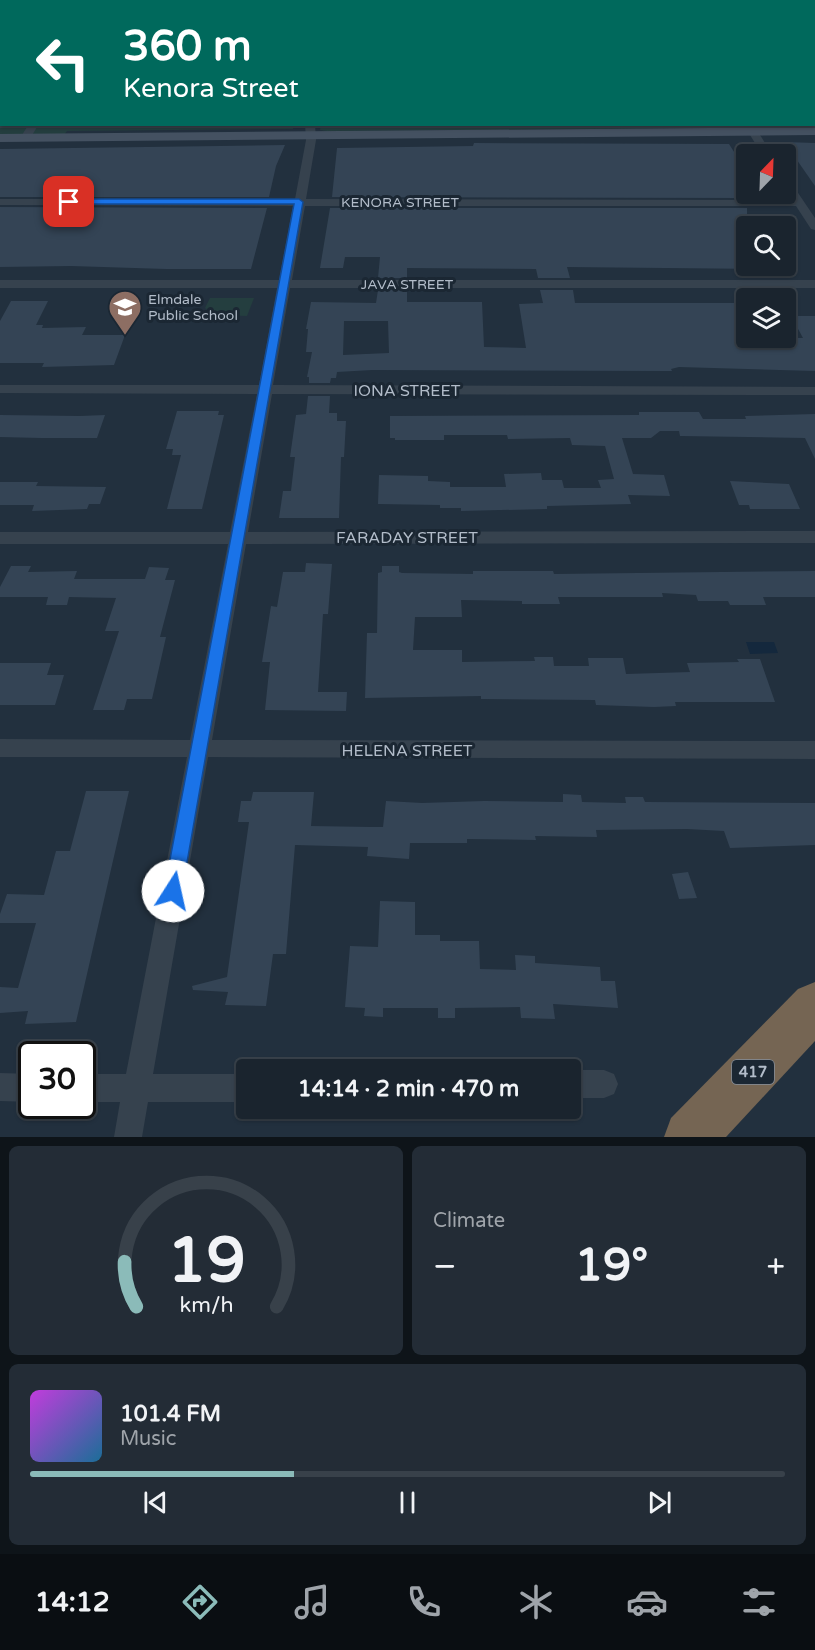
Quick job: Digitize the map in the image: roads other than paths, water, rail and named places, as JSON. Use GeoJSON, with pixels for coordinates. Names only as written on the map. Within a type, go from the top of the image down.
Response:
{"type":"FeatureCollection","features":[{"type":"Feature","properties":{"kind":"highway","name":"417"},"geometry":{"type":"LineString","coordinates":[[690,1137],[815,1006]]}},
{"type":"Feature","properties":{"kind":"street"},"geometry":{"type":"LineString","coordinates":[[26,138],[33,126]]}},
{"type":"Feature","properties":{"kind":"street"},"geometry":{"type":"LineString","coordinates":[[0,138],[310,130],[750,128],[815,131]]}},
{"type":"Feature","properties":{"kind":"street"},"geometry":{"type":"LineString","coordinates":[[750,128],[760,144]]}},
{"type":"Feature","properties":{"kind":"street"},"geometry":{"type":"LineString","coordinates":[[128,1137],[299,202],[310,130]]}},
{"type":"Feature","properties":{"kind":"street"},"geometry":{"type":"LineString","coordinates":[[796,198],[815,227]]}},
{"type":"Feature","properties":{"kind":"street","name":"KENORA STREET"},"geometry":{"type":"LineString","coordinates":[[0,201],[799,203]]}},
{"type":"Feature","properties":{"kind":"street","name":"JAVA STREET"},"geometry":{"type":"LineString","coordinates":[[0,284],[815,284]]}},
{"type":"Feature","properties":{"kind":"street","name":"IONA STREET"},"geometry":{"type":"LineString","coordinates":[[0,389],[815,391]]}},
{"type":"Feature","properties":{"kind":"street","name":"FARADAY STREET"},"geometry":{"type":"LineString","coordinates":[[0,538],[815,537]]}},
{"type":"Feature","properties":{"kind":"street","name":"HELENA STREET"},"geometry":{"type":"LineString","coordinates":[[0,748],[815,750]]}},
{"type":"Feature","properties":{"kind":"street"},"geometry":{"type":"LineString","coordinates":[[581,1084],[604,1084]]}},
{"type":"Feature","properties":{"kind":"street"},"geometry":{"type":"LineString","coordinates":[[0,1088],[18,1088]]}},
{"type":"Feature","properties":{"kind":"street"},"geometry":{"type":"LineString","coordinates":[[96,1088],[236,1088]]}},
{"type":"Feature","properties":{"kind":"water"},"geometry":{"type":"Polygon","coordinates":[[[746,642],[774,642],[778,653],[750,654],[746,642]]]}},
{"type":"Feature","properties":{"kind":"place","name":"Elmdale Public School"},"geometry":{"type":"Point","coordinates":[125,336]}}]}
